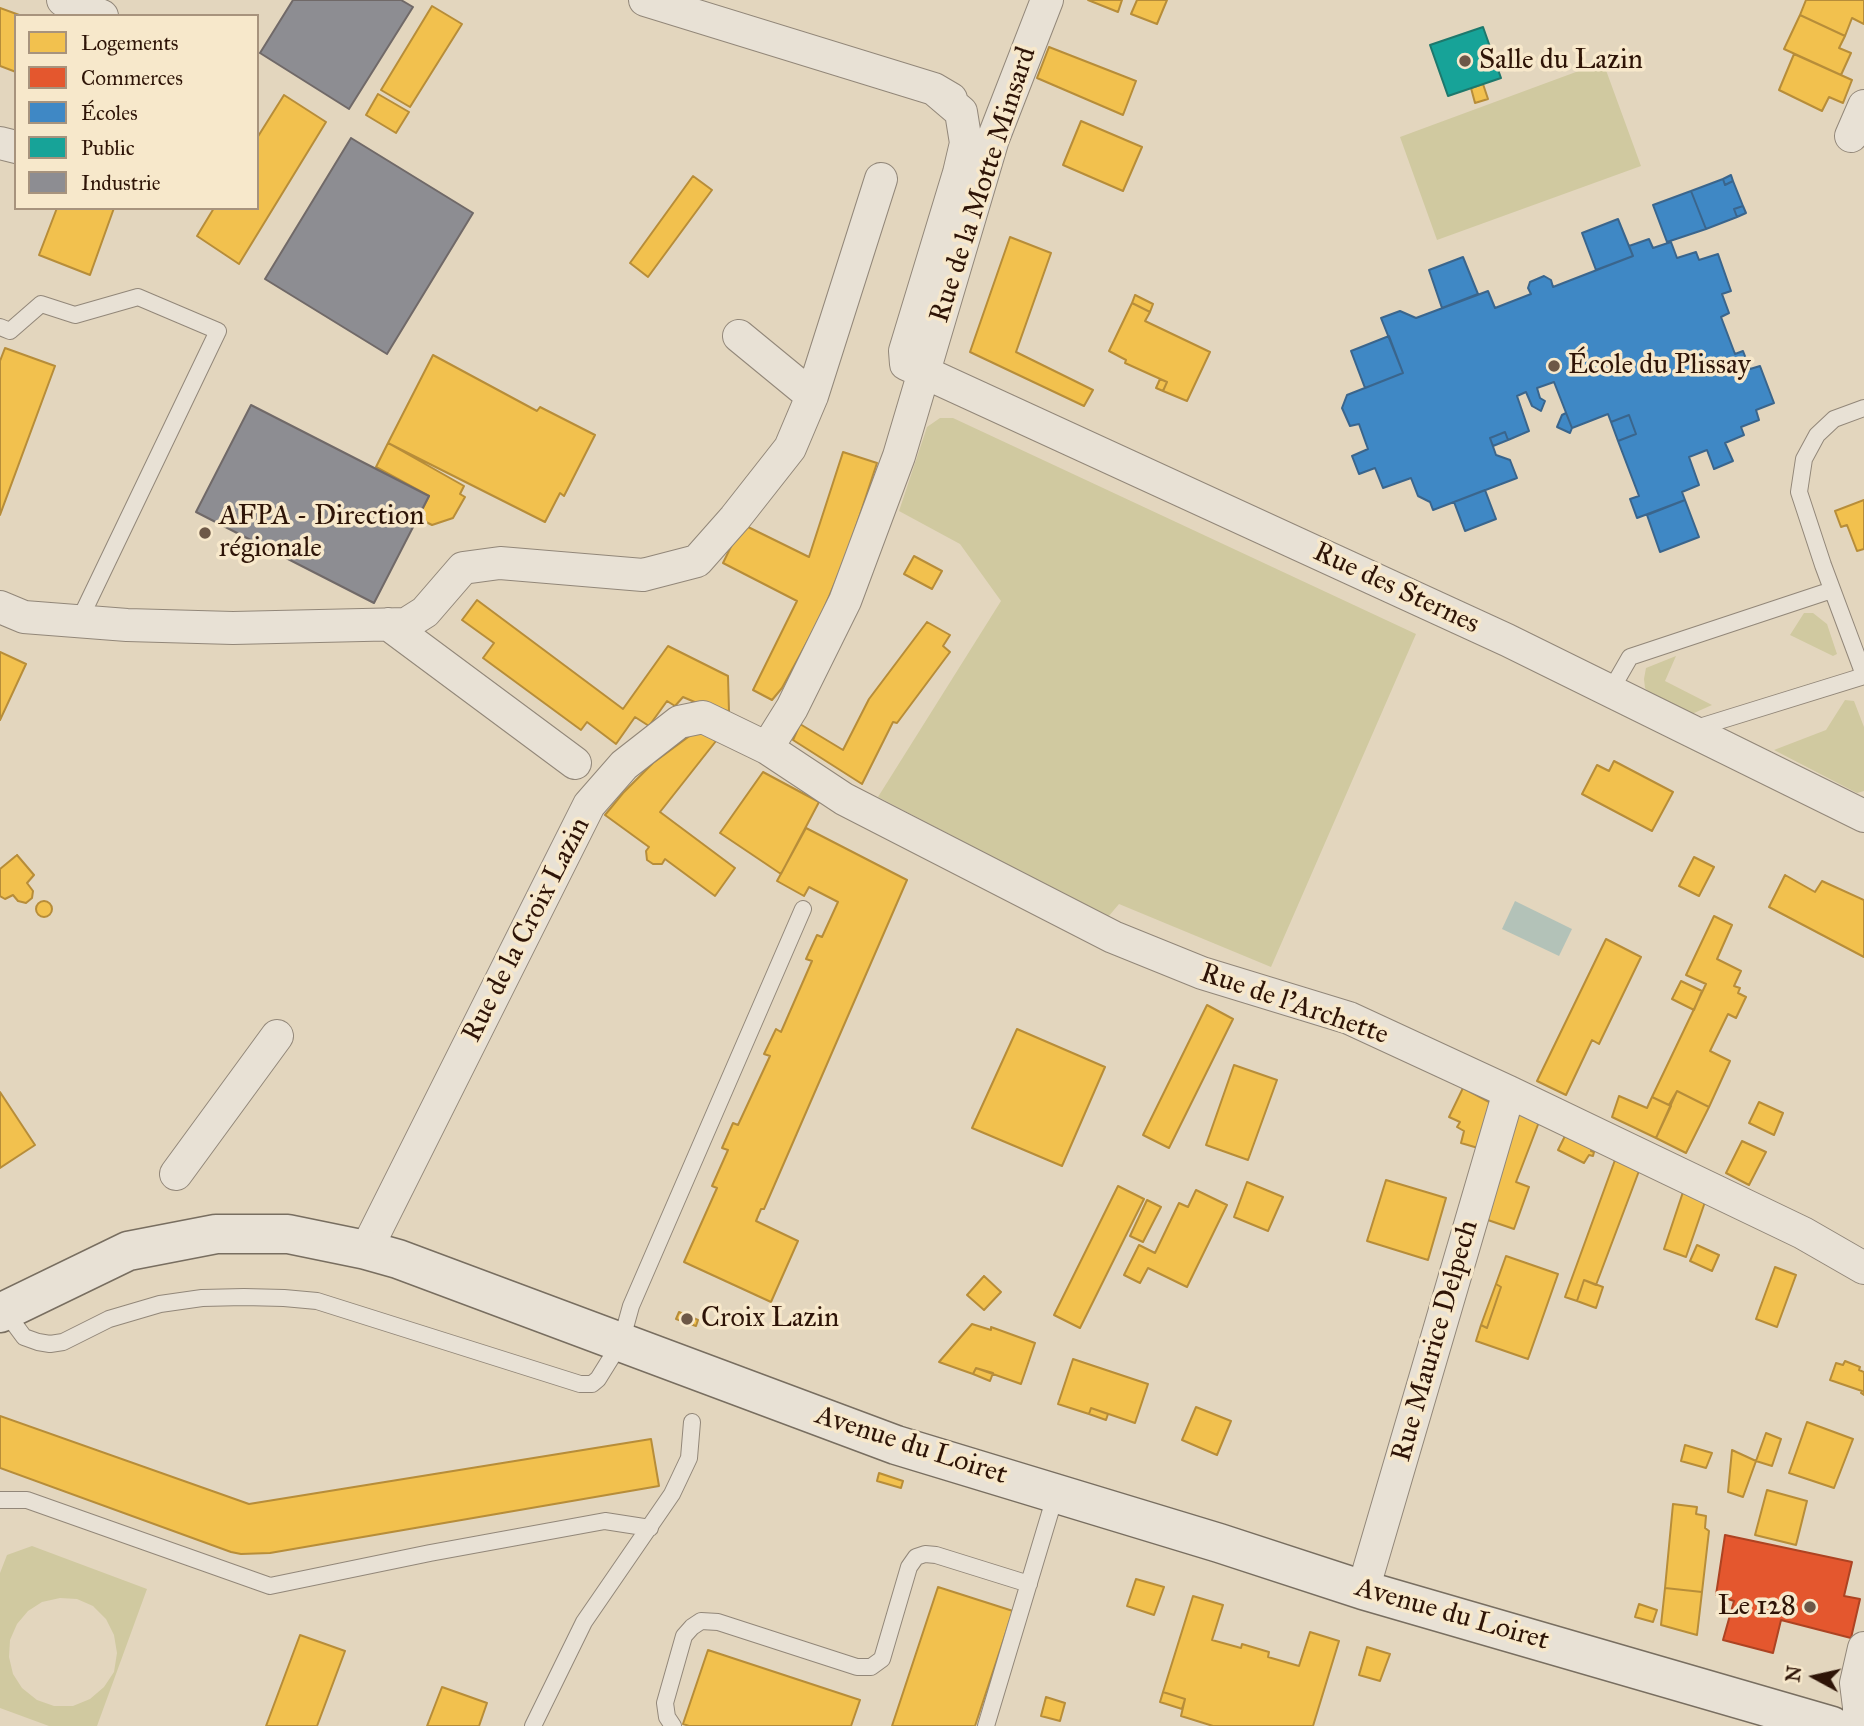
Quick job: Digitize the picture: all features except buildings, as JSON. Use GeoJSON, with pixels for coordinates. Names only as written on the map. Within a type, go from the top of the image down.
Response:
{"type":"FeatureCollection","features":[{"type":"Feature","properties":{"kind":"main road","name":"Avenue du Loiret"},"geometry":{"type":"LineString","coordinates":[[2,1312],[128,1251],[216,1234],[288,1234],[366,1250],[398,1259],[896,1445],[1363,1590],[1832,1726]]}},
{"type":"Feature","properties":{"kind":"street"},"geometry":{"type":"LineString","coordinates":[[63,0],[97,14]]}},
{"type":"Feature","properties":{"kind":"street"},"geometry":{"type":"LineString","coordinates":[[645,0],[934,89],[997,126]]}},
{"type":"Feature","properties":{"kind":"street","name":"Rue de la Motte Minsard"},"geometry":{"type":"LineString","coordinates":[[768,748],[792,708],[845,601],[899,456],[997,126],[1047,0]]}},
{"type":"Feature","properties":{"kind":"street","name":"Rue de la Motte Minsard"},"geometry":{"type":"LineString","coordinates":[[923,372],[906,364],[905,351],[966,143],[961,112],[934,89]]}},
{"type":"Feature","properties":{"kind":"street"},"geometry":{"type":"LineString","coordinates":[[1851,136],[1864,106]]}},
{"type":"Feature","properties":{"kind":"street"},"geometry":{"type":"LineString","coordinates":[[0,607],[24,617],[233,628],[406,624],[425,612],[463,568],[500,563],[643,575],[697,561],[735,519],[790,448],[812,396],[881,179]]}},
{"type":"Feature","properties":{"kind":"street"},"geometry":{"type":"LineString","coordinates":[[739,336],[812,396]]}},
{"type":"Feature","properties":{"kind":"street","name":"Rue des Sternes"},"geometry":{"type":"LineString","coordinates":[[923,372],[1453,614],[1864,816]]}},
{"type":"Feature","properties":{"kind":"street"},"geometry":{"type":"LineString","coordinates":[[388,624],[575,763]]}},
{"type":"Feature","properties":{"kind":"street","name":"Rue de la Croix Lazin"},"geometry":{"type":"LineString","coordinates":[[366,1250],[589,805],[624,765],[679,722],[703,717],[768,748]]}},
{"type":"Feature","properties":{"kind":"street","name":"Rue de l'Archette"},"geometry":{"type":"LineString","coordinates":[[768,748],[844,799],[1113,937],[1202,973],[1349,1018],[1803,1233],[1864,1268]]}},
{"type":"Feature","properties":{"kind":"street"},"geometry":{"type":"LineString","coordinates":[[176,1174],[276,1036]]}},
{"type":"Feature","properties":{"kind":"street","name":"Rue Maurice Delpech"},"geometry":{"type":"LineString","coordinates":[[1363,1590],[1509,1092]]}},
{"type":"Feature","properties":{"kind":"street"},"geometry":{"type":"LineString","coordinates":[[1859,1726],[1856,1684],[1864,1648]]}},
{"type":"Feature","properties":{"kind":"lane"},"geometry":{"type":"LineString","coordinates":[[0,327],[10,331],[41,304],[75,315],[138,297],[218,331],[79,621]]}},
{"type":"Feature","properties":{"kind":"lane"},"geometry":{"type":"LineString","coordinates":[[1692,730],[1864,675],[1799,492],[1804,459],[1817,435],[1834,419],[1864,408]]}},
{"type":"Feature","properties":{"kind":"lane"},"geometry":{"type":"LineString","coordinates":[[1611,690],[1630,657],[1832,590]]}},
{"type":"Feature","properties":{"kind":"lane"},"geometry":{"type":"LineString","coordinates":[[2,1312],[24,1337],[50,1344],[63,1342],[108,1319],[160,1304],[202,1298],[244,1297],[317,1301],[580,1384],[592,1384],[598,1380],[621,1342],[631,1306],[803,909]]}},
{"type":"Feature","properties":{"kind":"lane"},"geometry":{"type":"LineString","coordinates":[[533,1726],[584,1622],[672,1494],[689,1458],[692,1422]]}},
{"type":"Feature","properties":{"kind":"lane"},"geometry":{"type":"LineString","coordinates":[[986,1726],[1056,1493]]}},
{"type":"Feature","properties":{"kind":"lane"},"geometry":{"type":"LineString","coordinates":[[0,1500],[27,1500],[270,1586],[605,1521],[650,1528]]}},
{"type":"Feature","properties":{"kind":"lane"},"geometry":{"type":"LineString","coordinates":[[673,1726],[667,1717],[664,1703],[684,1636],[701,1621],[718,1622],[857,1667],[871,1667],[882,1659],[909,1567],[916,1557],[936,1555],[1029,1584]]}},
{"type":"Feature","properties":{"kind":"shaded area"},"geometry":{"type":"Polygon","coordinates":[[[1603,62],[1641,166],[1437,240],[1400,137],[1603,62]]]}},
{"type":"Feature","properties":{"kind":"shaded area"},"geometry":{"type":"Polygon","coordinates":[[[940,418],[953,418],[1416,634],[1271,967],[1119,904],[1108,917],[878,797],[1001,601],[960,544],[899,511],[927,427],[940,418]]]}},
{"type":"Feature","properties":{"kind":"shaded area"},"geometry":{"type":"Polygon","coordinates":[[[1804,613],[1813,613],[1827,624],[1837,654],[1833,656],[1790,635],[1804,613]]]}},
{"type":"Feature","properties":{"kind":"shaded area"},"geometry":{"type":"Polygon","coordinates":[[[1676,656],[1665,681],[1712,705],[1694,713],[1685,713],[1652,696],[1645,688],[1646,668],[1676,656]]]}},
{"type":"Feature","properties":{"kind":"shaded area"},"geometry":{"type":"Polygon","coordinates":[[[1845,700],[1854,701],[1864,727],[1864,791],[1857,793],[1774,750],[1826,730],[1845,700]]]}},
{"type":"Feature","properties":{"kind":"shaded area"},"geometry":{"type":"Polygon","coordinates":[[[1515,901],[1572,929],[1559,956],[1502,929],[1515,901]]]}},
{"type":"Feature","properties":{"kind":"shaded area"},"geometry":{"type":"Polygon","coordinates":[[[32,1546],[147,1589],[97,1726],[49,1726],[0,1708],[0,1573],[7,1555],[32,1546]],[[60,1598],[42,1602],[28,1611],[17,1624],[10,1640],[9,1657],[13,1674],[22,1688],[37,1700],[54,1706],[73,1706],[90,1699],[104,1687],[114,1672],[117,1653],[114,1635],[106,1619],[93,1606],[77,1599],[60,1598]]]}},
{"type":"Feature","properties":{"kind":"place","name":"Salle du Lazin"},"geometry":{"type":"Point","coordinates":[1465,61]}},
{"type":"Feature","properties":{"kind":"place","name":"École du Plissay"},"geometry":{"type":"Point","coordinates":[1554,366]}},
{"type":"Feature","properties":{"kind":"place","name":"AFPA - Direction régionale"},"geometry":{"type":"Point","coordinates":[205,533]}},
{"type":"Feature","properties":{"kind":"place","name":"Croix Lazin"},"geometry":{"type":"Point","coordinates":[687,1319]}},
{"type":"Feature","properties":{"kind":"place","name":"Le 128"},"geometry":{"type":"Point","coordinates":[1810,1607]}}]}
